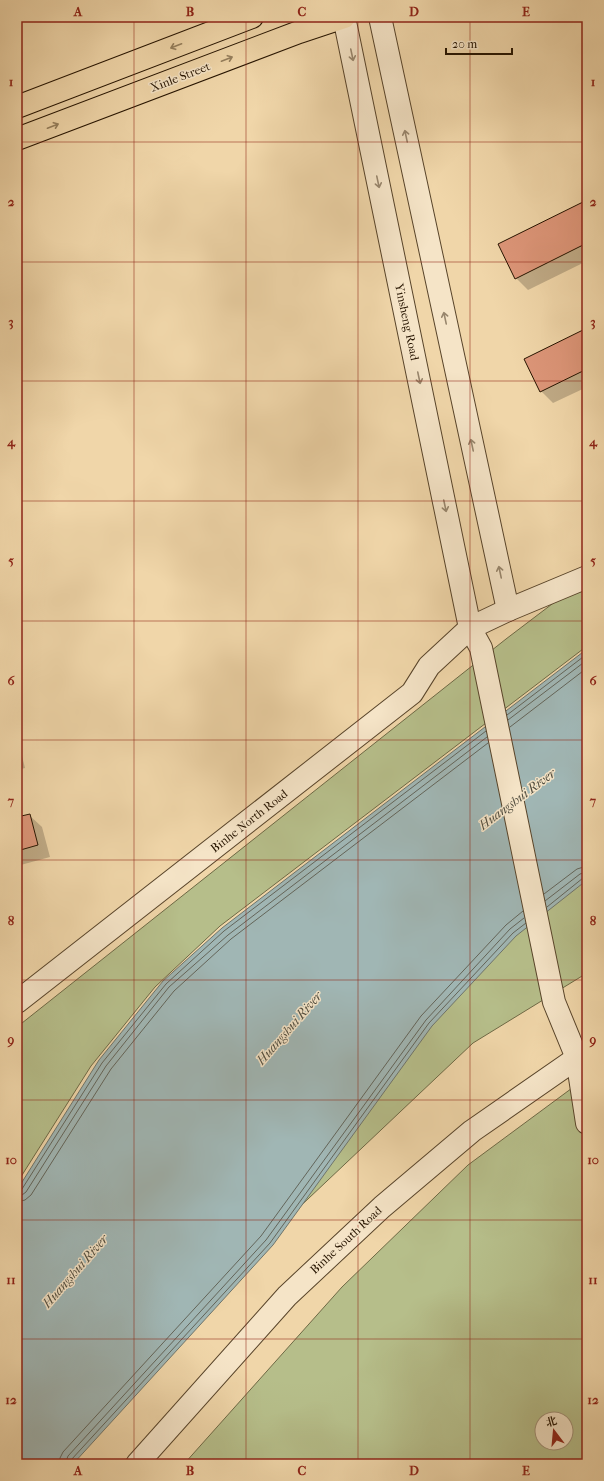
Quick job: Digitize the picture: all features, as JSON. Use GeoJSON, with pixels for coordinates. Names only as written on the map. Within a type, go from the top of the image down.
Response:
{"type":"FeatureCollection","features":[{"type":"Feature","properties":{"kind":"main road"},"geometry":{"type":"LineString","coordinates":[[17,107],[252,17]]}},
{"type":"Feature","properties":{"kind":"main road","name":"Xinle Street"},"geometry":{"type":"LineString","coordinates":[[17,139],[299,32],[344,17]]}},
{"type":"Feature","properties":{"kind":"street","name":"Yinsheng Road"},"geometry":{"type":"LineString","coordinates":[[344,17],[470,628],[481,648],[554,1002],[582,1054],[587,1123]]}},
{"type":"Feature","properties":{"kind":"street"},"geometry":{"type":"LineString","coordinates":[[380,17],[508,610]]}},
{"type":"Feature","properties":{"kind":"street","name":"Binhe North Road"},"geometry":{"type":"LineString","coordinates":[[17,1002],[412,693],[429,666],[470,628],[508,610],[587,577]]}},
{"type":"Feature","properties":{"kind":"street","name":"Binhe South Road"},"geometry":{"type":"LineString","coordinates":[[137,1464],[287,1296],[382,1207],[472,1131],[582,1054]]}},
{"type":"Feature","properties":{"kind":"green space"},"geometry":{"type":"Polygon","coordinates":[[[587,580],[587,646],[220,926],[155,987],[91,1066],[17,1183],[17,1027],[506,639],[581,582],[587,580]]]}},
{"type":"Feature","properties":{"kind":"green space"},"geometry":{"type":"Polygon","coordinates":[[[587,867],[587,973],[473,1043],[272,1233],[432,1014],[587,867]]]}},
{"type":"Feature","properties":{"kind":"green space"},"geometry":{"type":"Polygon","coordinates":[[[587,1077],[587,1464],[184,1464],[342,1287],[468,1165],[587,1077]]]}},
{"type":"Feature","properties":{"kind":"water","name":"Huangshui River"},"geometry":{"type":"Polygon","coordinates":[[[587,649],[587,880],[516,936],[432,1026],[273,1245],[73,1464],[17,1464],[17,1190],[99,1060],[163,981],[222,928],[587,649]]]}},
{"type":"Feature","properties":{"kind":"building"},"geometry":{"type":"Polygon","coordinates":[[[587,200],[587,243],[515,279],[498,244],[587,200]]]}},
{"type":"Feature","properties":{"kind":"building"},"geometry":{"type":"Polygon","coordinates":[[[587,328],[587,369],[540,392],[524,359],[587,328]]]}},
{"type":"Feature","properties":{"kind":"building"},"geometry":{"type":"Polygon","coordinates":[[[30,814],[38,845],[17,851],[17,817],[30,814]]]}}]}
